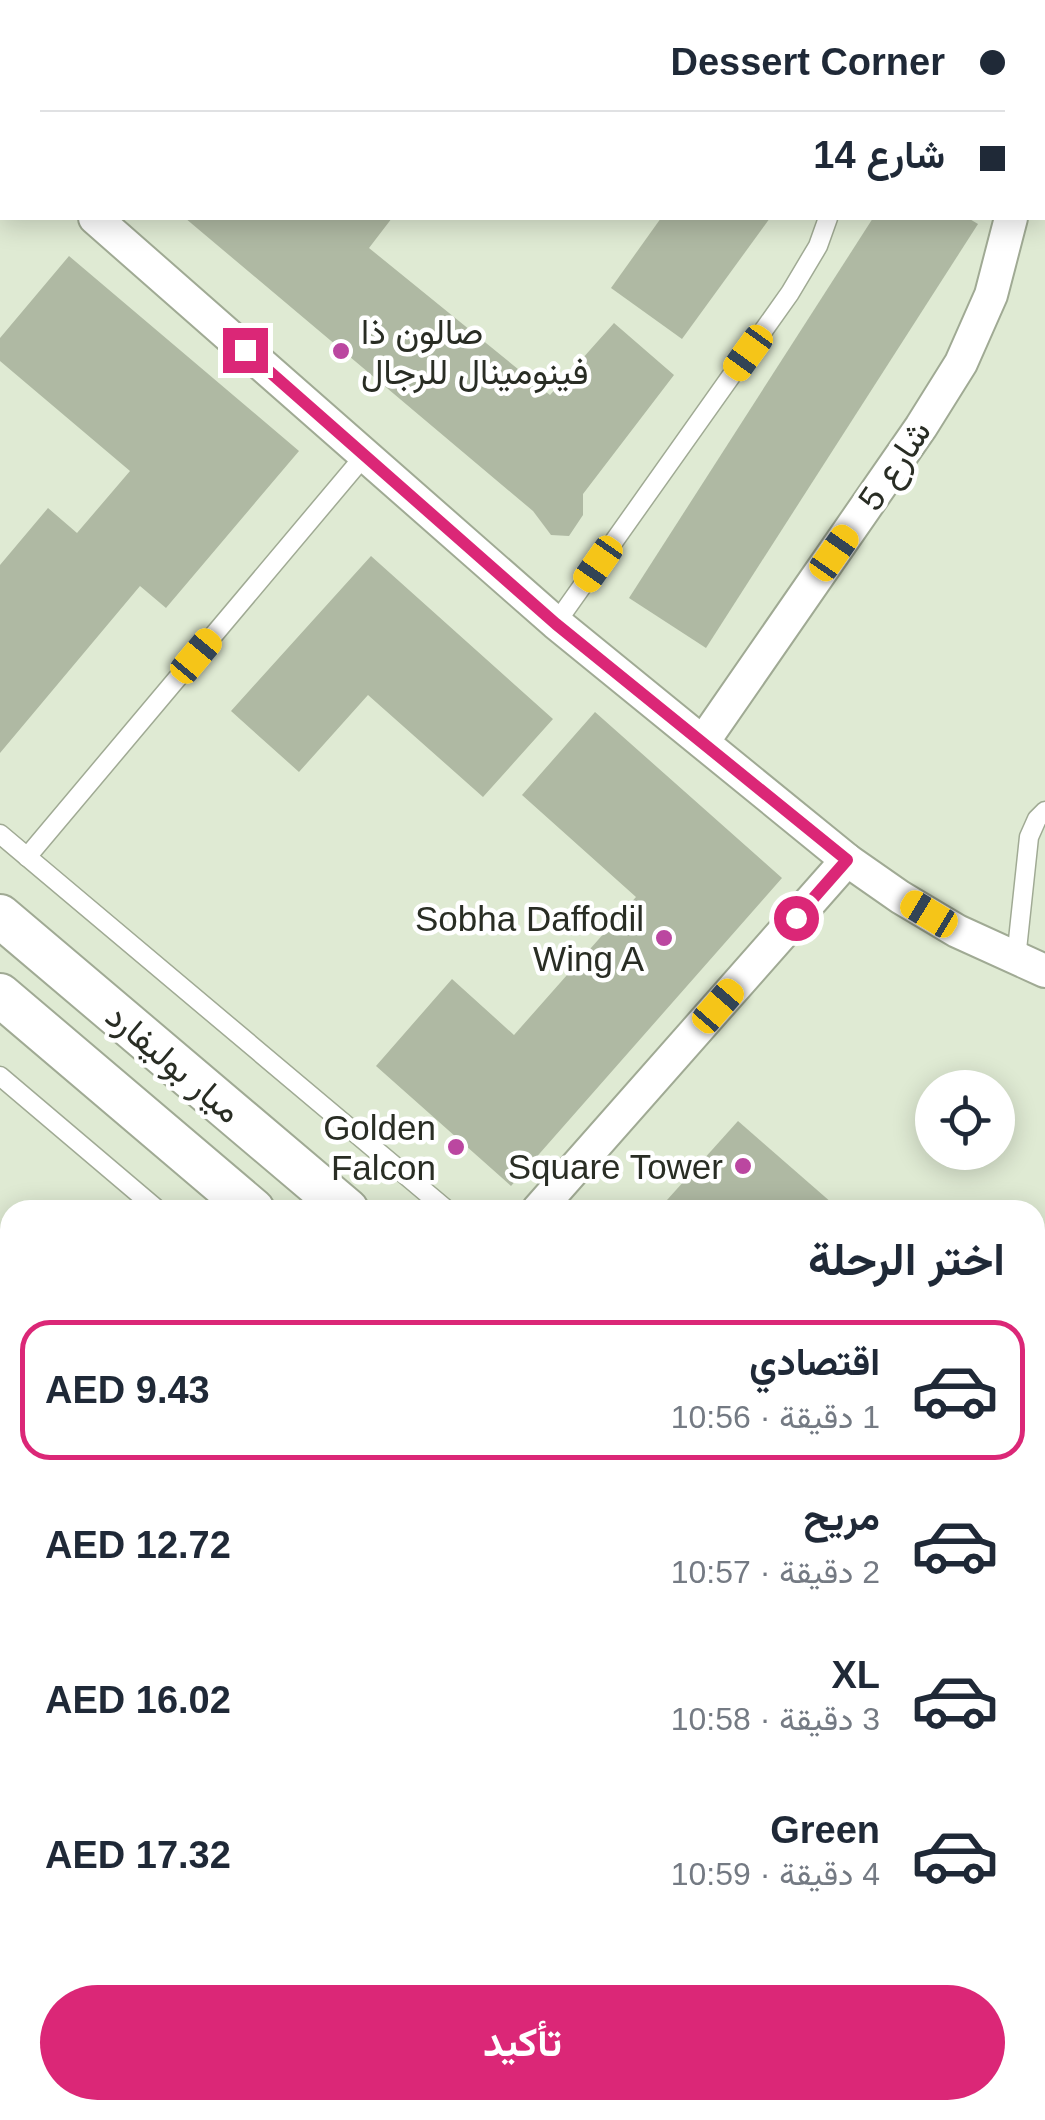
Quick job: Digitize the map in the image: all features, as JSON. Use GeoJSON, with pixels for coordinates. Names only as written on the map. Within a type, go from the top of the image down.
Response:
{"type":"FeatureCollection","features":[{"type":"Feature","properties":{"kind":"street"},"geometry":{"type":"LineString","coordinates":[[97,220],[556,624],[847,860],[957,931],[1030,965]]}},
{"type":"Feature","properties":{"kind":"street","name":"شارع 5"},"geometry":{"type":"LineString","coordinates":[[703,742],[961,364],[991,295],[1010,220]]}},
{"type":"Feature","properties":{"kind":"street"},"geometry":{"type":"LineString","coordinates":[[547,1200],[847,860]]}},
{"type":"Feature","properties":{"kind":"street","name":"ميار بوليفارد"},"geometry":{"type":"LineString","coordinates":[[0,916],[335,1200]]}},
{"type":"Feature","properties":{"kind":"street","name":"ميار بوليفارد"},"geometry":{"type":"LineString","coordinates":[[0,995],[241,1200]]}},
{"type":"Feature","properties":{"kind":"lane"},"geometry":{"type":"LineString","coordinates":[[556,624],[790,293],[818,246],[827,220]]}},
{"type":"Feature","properties":{"kind":"lane"},"geometry":{"type":"LineString","coordinates":[[27,857],[365,455]]}},
{"type":"Feature","properties":{"kind":"lane"},"geometry":{"type":"LineString","coordinates":[[1030,965],[1029,837],[1045,812]]}},
{"type":"Feature","properties":{"kind":"lane"},"geometry":{"type":"LineString","coordinates":[[0,834],[435,1200]]}},
{"type":"Feature","properties":{"kind":"lane"},"geometry":{"type":"LineString","coordinates":[[0,1076],[146,1200]]}},
{"type":"Feature","properties":{"kind":"building"},"geometry":{"type":"Polygon","coordinates":[[[187,220],[390,220],[369,248],[550,395],[614,323],[674,375],[583,494],[583,515],[569,536],[551,535],[533,511],[187,220]]]}},
{"type":"Feature","properties":{"kind":"building"},"geometry":{"type":"Polygon","coordinates":[[[660,220],[769,220],[682,339],[611,288],[660,220]]]}},
{"type":"Feature","properties":{"kind":"building"},"geometry":{"type":"Polygon","coordinates":[[[872,220],[971,220],[978,224],[706,648],[629,598],[872,220]]]}},
{"type":"Feature","properties":{"kind":"building"},"geometry":{"type":"Polygon","coordinates":[[[69,256],[299,451],[166,608],[140,586],[0,753],[0,565],[48,508],[77,533],[130,471],[0,361],[0,338],[69,256]]]}},
{"type":"Feature","properties":{"kind":"building"},"geometry":{"type":"Polygon","coordinates":[[[371,556],[553,719],[483,797],[368,695],[299,772],[231,711],[371,556]]]}},
{"type":"Feature","properties":{"kind":"building","name":"Sobha Daffodil Wing A"},"geometry":{"type":"Polygon","coordinates":[[[595,712],[782,878],[511,1186],[376,1066],[452,979],[514,1035],[636,897],[522,795],[595,712]]]}},
{"type":"Feature","properties":{"kind":"building","name":"Square Tower"},"geometry":{"type":"Polygon","coordinates":[[[738,1121],[829,1200],[667,1200],[738,1121]]]}},
{"type":"Feature","properties":{"kind":"place","name":"صالون ذا فينومينال للرجال"},"geometry":{"type":"Point","coordinates":[341,351]}},
{"type":"Feature","properties":{"kind":"place","name":"Sobha Daffodil Wing A"},"geometry":{"type":"Point","coordinates":[664,938]}},
{"type":"Feature","properties":{"kind":"place","name":"Golden Falcon"},"geometry":{"type":"Point","coordinates":[456,1147]}},
{"type":"Feature","properties":{"kind":"place","name":"Square Tower"},"geometry":{"type":"Point","coordinates":[743,1166]}},
{"type":"Feature","properties":{"kind":"route"},"geometry":{"type":"LineString","coordinates":[[245,350],[556,624],[847,860],[796,918]]}}]}
